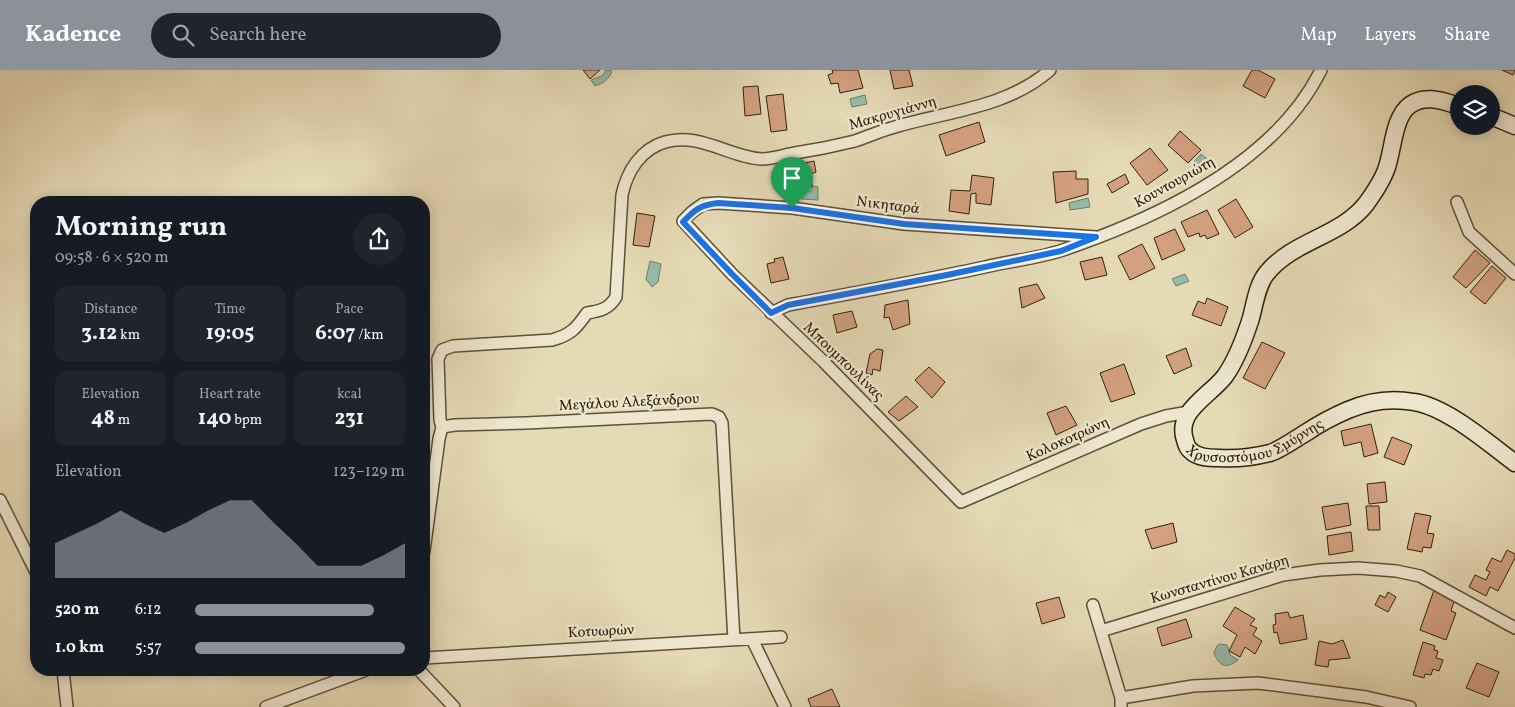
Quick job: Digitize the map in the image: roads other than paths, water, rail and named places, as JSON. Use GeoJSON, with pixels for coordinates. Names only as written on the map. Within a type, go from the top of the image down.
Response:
{"type":"FeatureCollection","features":[{"type":"Feature","properties":{"kind":"street","name":"Μακρυγιάννη"},"geometry":{"type":"LineString","coordinates":[[442,427],[440,420],[438,359],[442,350],[452,346],[552,340],[565,337],[574,330],[586,313],[601,311],[611,305],[616,297],[622,195],[625,179],[641,156],[652,148],[665,142],[676,140],[699,141],[736,154],[764,159],[854,141],[898,126],[1003,98],[1029,86],[1050,70]]}},
{"type":"Feature","properties":{"kind":"street","name":"Κουντουριώτη"},"geometry":{"type":"LineString","coordinates":[[771,313],[788,305],[1061,251],[1156,214],[1248,157],[1279,129],[1301,102],[1320,70]]}},
{"type":"Feature","properties":{"kind":"street","name":"Χρυσοστόμου Σμύρνης"},"geometry":{"type":"LineString","coordinates":[[1450,103],[1433,98],[1420,99],[1404,110],[1399,121],[1387,168],[1366,204],[1353,219],[1294,250],[1266,274],[1259,287],[1243,341],[1226,374],[1189,412],[1183,429],[1183,436],[1190,451],[1198,456],[1226,458],[1271,452],[1348,409],[1379,401],[1397,400],[1417,402],[1431,407],[1462,424],[1515,463]]}},
{"type":"Feature","properties":{"kind":"street"},"geometry":{"type":"LineString","coordinates":[[1500,120],[1515,126]]}},
{"type":"Feature","properties":{"kind":"street"},"geometry":{"type":"LineString","coordinates":[[1457,202],[1469,232],[1515,274]]}},
{"type":"Feature","properties":{"kind":"street","name":"Νικηταρά"},"geometry":{"type":"LineString","coordinates":[[683,222],[692,212],[704,204],[718,203],[792,208],[904,224],[1096,237]]}},
{"type":"Feature","properties":{"kind":"street","name":"Μπουμπουλίνας"},"geometry":{"type":"LineString","coordinates":[[683,222],[732,274],[823,361],[961,502]]}},
{"type":"Feature","properties":{"kind":"street","name":"Κολοκοτρώνη"},"geometry":{"type":"LineString","coordinates":[[961,502],[1141,424],[1166,416],[1189,412]]}},
{"type":"Feature","properties":{"kind":"street","name":"Μεγάλου Αλεξάνδρου"},"geometry":{"type":"LineString","coordinates":[[442,427],[712,414],[719,417],[722,423],[734,640]]}},
{"type":"Feature","properties":{"kind":"street"},"geometry":{"type":"LineString","coordinates":[[430,488],[442,427]]}},
{"type":"Feature","properties":{"kind":"street"},"geometry":{"type":"LineString","coordinates":[[0,500],[30,560]]}},
{"type":"Feature","properties":{"kind":"street","name":"Κωνσταντίνου Κανάρη"},"geometry":{"type":"LineString","coordinates":[[1101,630],[1283,575],[1320,570],[1358,568],[1396,571],[1420,576],[1515,628]]}},
{"type":"Feature","properties":{"kind":"street"},"geometry":{"type":"LineString","coordinates":[[1093,605],[1121,702],[1193,686],[1258,683],[1366,697],[1410,707]]}},
{"type":"Feature","properties":{"kind":"street","name":"Κοτυωρών"},"geometry":{"type":"LineString","coordinates":[[430,658],[781,638]]}},
{"type":"Feature","properties":{"kind":"street"},"geometry":{"type":"LineString","coordinates":[[752,639],[785,707]]}},
{"type":"Feature","properties":{"kind":"street"},"geometry":{"type":"LineString","coordinates":[[64,676],[67,707]]}},
{"type":"Feature","properties":{"kind":"street"},"geometry":{"type":"LineString","coordinates":[[266,707],[350,676]]}},
{"type":"Feature","properties":{"kind":"street"},"geometry":{"type":"LineString","coordinates":[[425,676],[454,707]]}}]}
